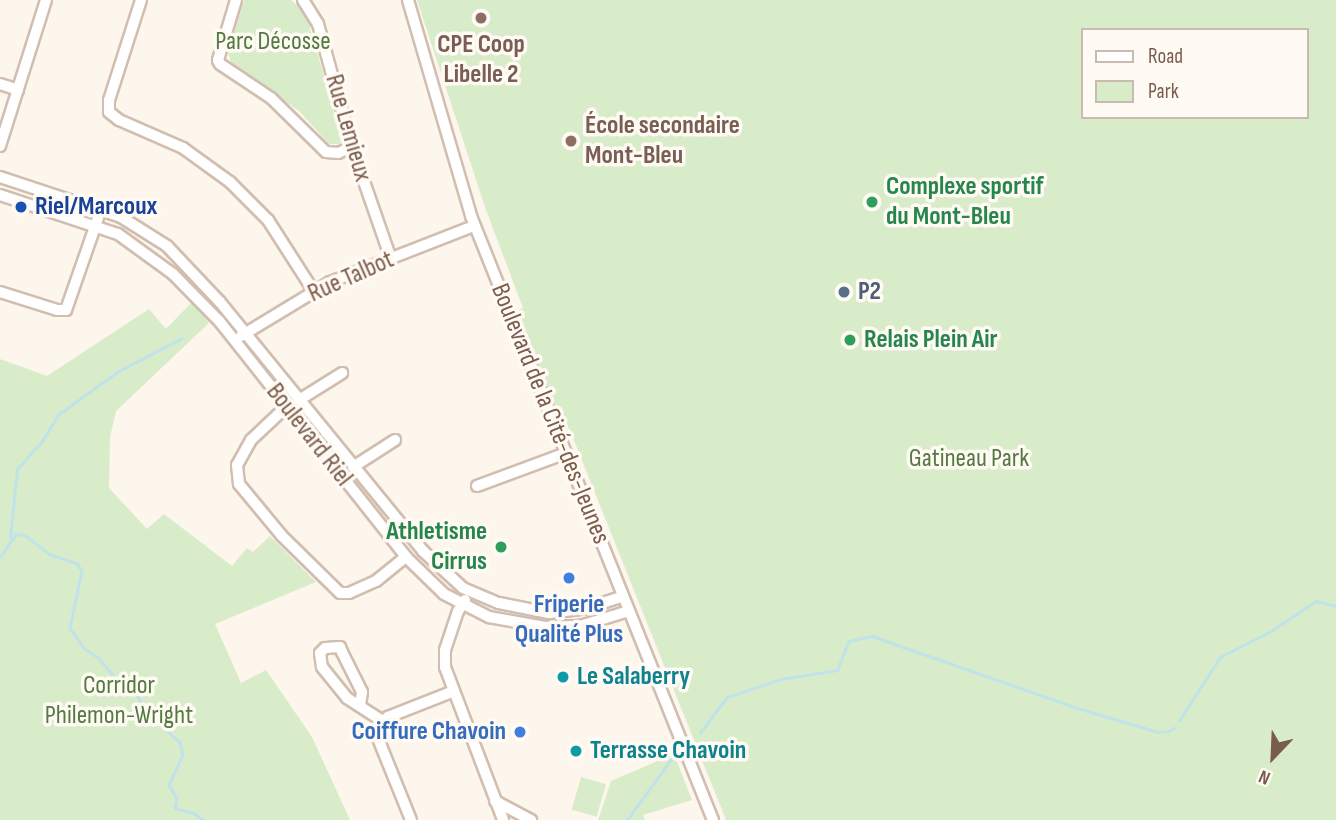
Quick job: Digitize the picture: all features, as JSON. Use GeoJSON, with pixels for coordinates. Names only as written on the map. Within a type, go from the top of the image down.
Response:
{"type":"FeatureCollection","features":[{"type":"Feature","properties":{"kind":"street"},"geometry":{"type":"LineString","coordinates":[[0,146],[46,0]]}},
{"type":"Feature","properties":{"kind":"street"},"geometry":{"type":"LineString","coordinates":[[141,0],[109,100],[109,112],[119,120],[183,148],[230,182],[268,220],[313,290]]}},
{"type":"Feature","properties":{"kind":"street"},"geometry":{"type":"LineString","coordinates":[[236,0],[218,60],[220,64],[271,98],[326,152],[338,153],[352,147]]}},
{"type":"Feature","properties":{"kind":"street","name":"Rue Lemieux"},"geometry":{"type":"LineString","coordinates":[[303,0],[318,24],[352,147],[391,259]]}},
{"type":"Feature","properties":{"kind":"street","name":"Boulevard de la Cité-des-Jeunes"},"geometry":{"type":"LineString","coordinates":[[408,0],[474,226],[713,820]]}},
{"type":"Feature","properties":{"kind":"street"},"geometry":{"type":"LineString","coordinates":[[0,85],[18,90]]}},
{"type":"Feature","properties":{"kind":"street","name":"Boulevard Riel"},"geometry":{"type":"LineString","coordinates":[[0,177],[102,209],[135,224],[167,246],[246,333],[430,559],[471,592],[511,607],[549,613],[587,608],[623,596]]}},
{"type":"Feature","properties":{"kind":"street","name":"Boulevard Riel"},"geometry":{"type":"LineString","coordinates":[[0,195],[96,225],[132,242],[159,262],[211,312],[406,557],[432,584],[461,605],[498,620],[545,628],[592,624],[629,611]]}},
{"type":"Feature","properties":{"kind":"street"},"geometry":{"type":"LineString","coordinates":[[0,292],[57,310],[66,310],[102,209]]}},
{"type":"Feature","properties":{"kind":"street","name":"Rue Talbot"},"geometry":{"type":"LineString","coordinates":[[235,341],[313,290],[474,226]]}},
{"type":"Feature","properties":{"kind":"street"},"geometry":{"type":"LineString","coordinates":[[299,400],[342,373]]}},
{"type":"Feature","properties":{"kind":"street"},"geometry":{"type":"LineString","coordinates":[[286,407],[251,440],[237,466],[240,484],[282,536],[340,593],[349,593],[376,581],[406,557]]}},
{"type":"Feature","properties":{"kind":"street"},"geometry":{"type":"LineString","coordinates":[[353,467],[395,440]]}},
{"type":"Feature","properties":{"kind":"street"},"geometry":{"type":"LineString","coordinates":[[477,486],[566,453]]}},
{"type":"Feature","properties":{"kind":"street"},"geometry":{"type":"LineString","coordinates":[[471,592],[461,605],[444,658],[503,820]]}},
{"type":"Feature","properties":{"kind":"street"},"geometry":{"type":"LineString","coordinates":[[360,705],[362,692],[340,647],[325,648],[320,653],[322,667],[348,698],[382,720]]}},
{"type":"Feature","properties":{"kind":"street"},"geometry":{"type":"LineString","coordinates":[[382,720],[454,691]]}},
{"type":"Feature","properties":{"kind":"street"},"geometry":{"type":"LineString","coordinates":[[382,720],[377,736],[411,820]]}},
{"type":"Feature","properties":{"kind":"street"},"geometry":{"type":"LineString","coordinates":[[495,801],[531,820]]}},
{"type":"Feature","properties":{"kind":"green space","name":"Parc Décosse"},"geometry":{"type":"Polygon","coordinates":[[[244,0],[291,0],[310,17],[310,29],[343,138],[341,144],[329,144],[299,111],[231,62],[228,53],[244,0]]]}},
{"type":"Feature","properties":{"kind":"green space","name":"Gatineau Park"},"geometry":{"type":"Polygon","coordinates":[[[417,0],[1336,0],[1336,820],[726,820],[569,428],[558,431],[511,314],[523,308],[486,210],[417,0]]]}},
{"type":"Feature","properties":{"kind":"green space","name":"Corridor Philemon-Wright"},"geometry":{"type":"Polygon","coordinates":[[[193,301],[209,323],[116,411],[110,437],[109,488],[147,529],[164,514],[232,566],[247,548],[253,552],[270,536],[316,582],[215,624],[241,683],[266,670],[312,737],[350,820],[0,820],[0,359],[47,376],[149,309],[166,329],[193,301]]]}},
{"type":"Feature","properties":{"kind":"green space"},"geometry":{"type":"Polygon","coordinates":[[[674,754],[692,800],[643,815],[645,820],[598,820],[611,781],[674,754]]]}},
{"type":"Feature","properties":{"kind":"green space"},"geometry":{"type":"Polygon","coordinates":[[[581,777],[606,784],[597,817],[572,810],[581,777]]]}},
{"type":"Feature","properties":{"kind":"waterway"},"geometry":{"type":"LineString","coordinates":[[10,538],[17,469],[42,441],[59,414],[117,372],[182,338]]}},
{"type":"Feature","properties":{"kind":"waterway"},"geometry":{"type":"LineString","coordinates":[[0,557],[16,534],[25,535],[49,554],[77,563],[82,571],[70,628],[84,648],[99,658],[116,679],[136,694],[151,716],[180,742],[183,755],[169,785],[177,798],[175,808],[194,813],[203,820]]}},
{"type":"Feature","properties":{"kind":"waterway"},"geometry":{"type":"LineString","coordinates":[[1179,721],[1220,657],[1271,631],[1316,601],[1336,606]]}},
{"type":"Feature","properties":{"kind":"waterway"},"geometry":{"type":"LineString","coordinates":[[700,733],[727,697],[781,679],[837,670],[849,641],[872,636],[1081,709],[1158,732],[1167,732],[1174,728]]}},
{"type":"Feature","properties":{"kind":"waterway"},"geometry":{"type":"LineString","coordinates":[[627,820],[672,758]]}},
{"type":"Feature","properties":{"kind":"place","name":"CPE Coop Libelle 2"},"geometry":{"type":"Point","coordinates":[481,18]}},
{"type":"Feature","properties":{"kind":"place","name":"École secondaire Mont-Bleu"},"geometry":{"type":"Point","coordinates":[571,141]}},
{"type":"Feature","properties":{"kind":"place","name":"Complexe sportif du Mont-Bleu"},"geometry":{"type":"Point","coordinates":[872,202]}},
{"type":"Feature","properties":{"kind":"place","name":"Riel/Marcoux"},"geometry":{"type":"Point","coordinates":[21,207]}},
{"type":"Feature","properties":{"kind":"place","name":"P2"},"geometry":{"type":"Point","coordinates":[844,292]}},
{"type":"Feature","properties":{"kind":"place","name":"Relais Plein Air"},"geometry":{"type":"Point","coordinates":[850,340]}},
{"type":"Feature","properties":{"kind":"place","name":"Athletisme Cirrus"},"geometry":{"type":"Point","coordinates":[501,547]}},
{"type":"Feature","properties":{"kind":"place","name":"Friperie Qualité Plus"},"geometry":{"type":"Point","coordinates":[569,578]}},
{"type":"Feature","properties":{"kind":"place","name":"Le Salaberry"},"geometry":{"type":"Point","coordinates":[563,677]}},
{"type":"Feature","properties":{"kind":"place","name":"Coiffure Chavoin"},"geometry":{"type":"Point","coordinates":[520,732]}},
{"type":"Feature","properties":{"kind":"place","name":"Terrasse Chavoin"},"geometry":{"type":"Point","coordinates":[576,751]}}]}
